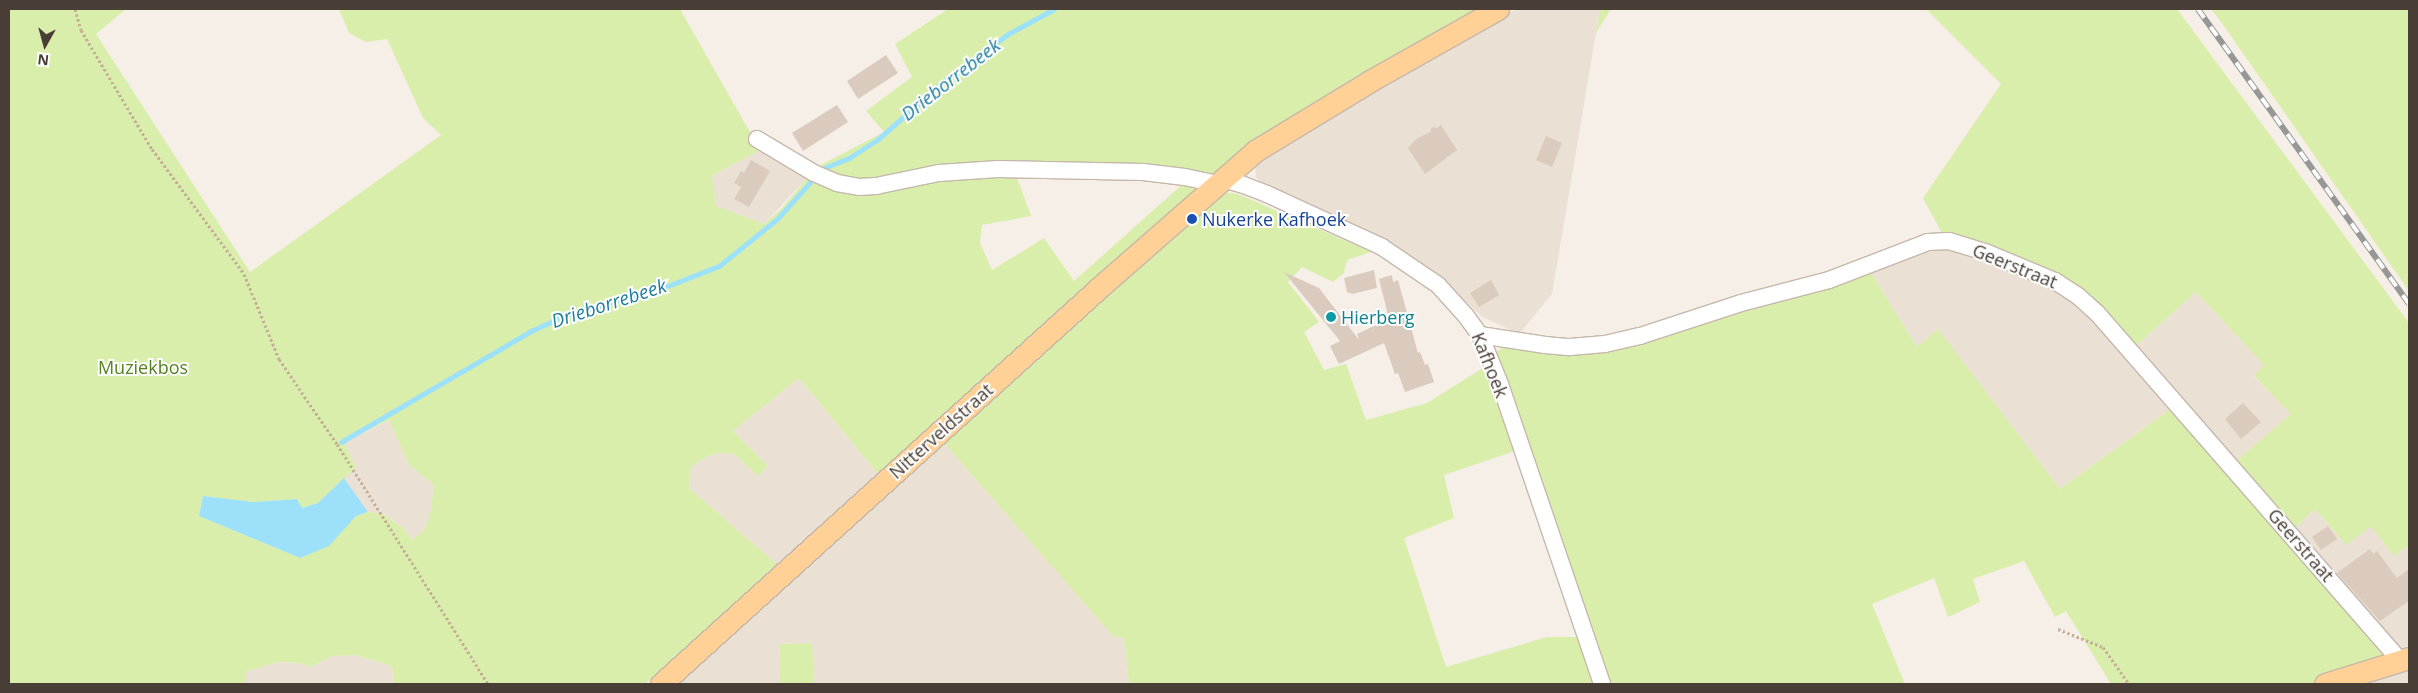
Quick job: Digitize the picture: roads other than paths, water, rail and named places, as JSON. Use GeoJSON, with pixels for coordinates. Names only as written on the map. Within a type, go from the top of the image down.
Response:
{"type":"FeatureCollection","features":[{"type":"Feature","properties":{"kind":"main road","name":"Nitterveldstraat"},"geometry":{"type":"LineString","coordinates":[[661,684],[1101,286],[1255,151],[1294,125],[1498,9]]}},
{"type":"Feature","properties":{"kind":"main road"},"geometry":{"type":"LineString","coordinates":[[2325,684],[2405,659]]}},
{"type":"Feature","properties":{"kind":"street","name":"Kafhoek"},"geometry":{"type":"LineString","coordinates":[[757,139],[814,173],[837,184],[858,187],[876,186],[940,173],[998,169],[1144,172],[1221,182],[1258,191],[1382,247],[1438,285],[1466,316],[1480,335],[1500,384],[1602,684]]}},
{"type":"Feature","properties":{"kind":"street","name":"Geerstraat"},"geometry":{"type":"LineString","coordinates":[[1480,335],[1570,347],[1605,344],[1640,336],[1741,303],[1829,280],[1928,242],[1949,241],[1984,252],[2055,281],[2078,296],[2097,313],[2405,659]]}},
{"type":"Feature","properties":{"kind":"water"},"geometry":{"type":"Polygon","coordinates":[[[344,478],[368,512],[356,516],[329,546],[300,558],[199,516],[203,496],[253,502],[297,499],[302,508],[318,503],[344,478]]]}},
{"type":"Feature","properties":{"kind":"waterway","name":"Drieborrebeek"},"geometry":{"type":"LineString","coordinates":[[824,168],[849,158],[877,140],[945,80],[1008,34],[1054,9]]}},
{"type":"Feature","properties":{"kind":"waterway","name":"Drieborrebeek"},"geometry":{"type":"LineString","coordinates":[[341,442],[533,330],[566,315],[665,287],[719,266],[777,219],[812,180]]}},
{"type":"Feature","properties":{"kind":"railway"},"geometry":{"type":"LineString","coordinates":[[2198,9],[2409,304]]}},
{"type":"Feature","properties":{"kind":"place","name":"Nukerke Kafhoek"},"geometry":{"type":"Point","coordinates":[1192,219]}},
{"type":"Feature","properties":{"kind":"place","name":"Hierberg"},"geometry":{"type":"Point","coordinates":[1331,317]}},
{"type":"Feature","properties":{"kind":"park label","name":"Muziekbos"},"geometry":{"type":"Point","coordinates":[143,367]}}]}
